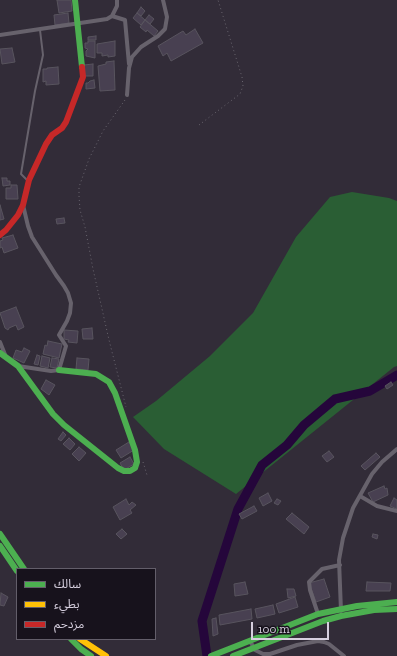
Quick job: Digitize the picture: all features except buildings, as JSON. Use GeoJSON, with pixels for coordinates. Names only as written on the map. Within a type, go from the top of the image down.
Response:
{"type":"FeatureCollection","features":[{"type":"Feature","properties":{"kind":"street"},"geometry":{"type":"LineString","coordinates":[[0,235],[18,215],[28,181],[46,144],[52,135],[62,128],[66,122],[83,77],[75,0]]}},
{"type":"Feature","properties":{"kind":"street"},"geometry":{"type":"LineString","coordinates":[[0,36],[107,19],[112,16],[117,6],[117,0]]}},
{"type":"Feature","properties":{"kind":"street"},"geometry":{"type":"LineString","coordinates":[[129,68],[132,57],[136,52],[158,36],[165,28],[167,17],[163,0]]}},
{"type":"Feature","properties":{"kind":"street"},"geometry":{"type":"LineString","coordinates":[[112,16],[125,20],[129,68],[127,95]]}},
{"type":"Feature","properties":{"kind":"street"},"geometry":{"type":"LineString","coordinates":[[22,205],[32,237],[64,286],[71,303],[70,313],[59,335],[66,346],[59,370]]}},
{"type":"Feature","properties":{"kind":"street"},"geometry":{"type":"LineString","coordinates":[[0,342],[7,358]]}},
{"type":"Feature","properties":{"kind":"street"},"geometry":{"type":"LineString","coordinates":[[0,353],[18,366],[53,414],[64,425],[124,472],[135,468],[137,462],[135,450],[115,393],[109,382],[96,374],[59,370],[52,371],[18,366]]}},
{"type":"Feature","properties":{"kind":"street"},"geometry":{"type":"LineString","coordinates":[[341,616],[340,565],[343,538],[353,508],[372,474],[382,462],[397,449]]}},
{"type":"Feature","properties":{"kind":"street"},"geometry":{"type":"LineString","coordinates":[[360,496],[377,506],[397,511]]}},
{"type":"Feature","properties":{"kind":"street"},"geometry":{"type":"LineString","coordinates":[[0,534],[23,568]]}},
{"type":"Feature","properties":{"kind":"street"},"geometry":{"type":"LineString","coordinates":[[0,546],[16,570]]}},
{"type":"Feature","properties":{"kind":"street"},"geometry":{"type":"LineString","coordinates":[[318,614],[310,590],[309,582],[322,569],[340,565]]}},
{"type":"Feature","properties":{"kind":"street"},"geometry":{"type":"LineString","coordinates":[[211,656],[318,614],[357,606],[397,602]]}},
{"type":"Feature","properties":{"kind":"street"},"geometry":{"type":"LineString","coordinates":[[236,656],[252,648],[306,627],[341,616],[374,610],[397,609]]}},
{"type":"Feature","properties":{"kind":"street"},"geometry":{"type":"LineString","coordinates":[[72,640],[91,656]]}},
{"type":"Feature","properties":{"kind":"street"},"geometry":{"type":"LineString","coordinates":[[82,640],[106,656]]}},
{"type":"Feature","properties":{"kind":"street"},"geometry":{"type":"LineString","coordinates":[[250,641],[252,648],[257,652],[266,655],[297,645],[318,641],[329,644],[344,656]]}},
{"type":"Feature","properties":{"kind":"lane"},"geometry":{"type":"LineString","coordinates":[[28,181],[21,174],[43,55],[40,29]]}},
{"type":"Feature","properties":{"kind":"path"},"geometry":{"type":"LineString","coordinates":[[199,125],[240,94],[243,86],[242,77],[218,0]]}},
{"type":"Feature","properties":{"kind":"path"},"geometry":{"type":"LineString","coordinates":[[127,95],[103,132],[89,159],[79,187],[80,210],[109,340],[127,409]]}},
{"type":"Feature","properties":{"kind":"path"},"geometry":{"type":"LineString","coordinates":[[143,460],[147,475]]}},
{"type":"Feature","properties":{"kind":"green space"},"geometry":{"type":"Polygon","coordinates":[[[352,192],[389,198],[397,201],[397,366],[236,494],[164,449],[133,417],[156,401],[210,356],[253,313],[296,237],[330,197],[352,192]]]}},
{"type":"Feature","properties":{"kind":"waterway"},"geometry":{"type":"LineString","coordinates":[[207,656],[202,621],[238,509],[262,465],[287,445],[304,425],[335,399],[370,391],[397,375]]}},
{"type":"Feature","properties":{"kind":"traffic: fast"},"geometry":{"type":"LineString","coordinates":[[75,0],[82,67]]}},
{"type":"Feature","properties":{"kind":"traffic: fast"},"geometry":{"type":"LineString","coordinates":[[0,353],[18,366],[53,414],[64,425],[118,468],[124,471],[130,471],[135,468],[137,462],[135,450],[115,393],[109,382],[96,374],[59,370]]}},
{"type":"Feature","properties":{"kind":"traffic: fast"},"geometry":{"type":"LineString","coordinates":[[0,534],[23,568]]}},
{"type":"Feature","properties":{"kind":"traffic: fast"},"geometry":{"type":"LineString","coordinates":[[0,546],[16,570]]}},
{"type":"Feature","properties":{"kind":"traffic: fast"},"geometry":{"type":"LineString","coordinates":[[211,656],[318,614],[357,606],[397,602]]}},
{"type":"Feature","properties":{"kind":"traffic: fast"},"geometry":{"type":"LineString","coordinates":[[233,656],[323,621],[374,610],[397,609]]}},
{"type":"Feature","properties":{"kind":"traffic: fast"},"geometry":{"type":"LineString","coordinates":[[72,640],[91,656]]}},
{"type":"Feature","properties":{"kind":"traffic: slow"},"geometry":{"type":"LineString","coordinates":[[82,640],[106,656]]}},
{"type":"Feature","properties":{"kind":"traffic: jam"},"geometry":{"type":"LineString","coordinates":[[0,235],[18,215],[23,205],[29,180],[46,144],[52,135],[62,128],[66,122],[83,77],[82,67]]}}]}
